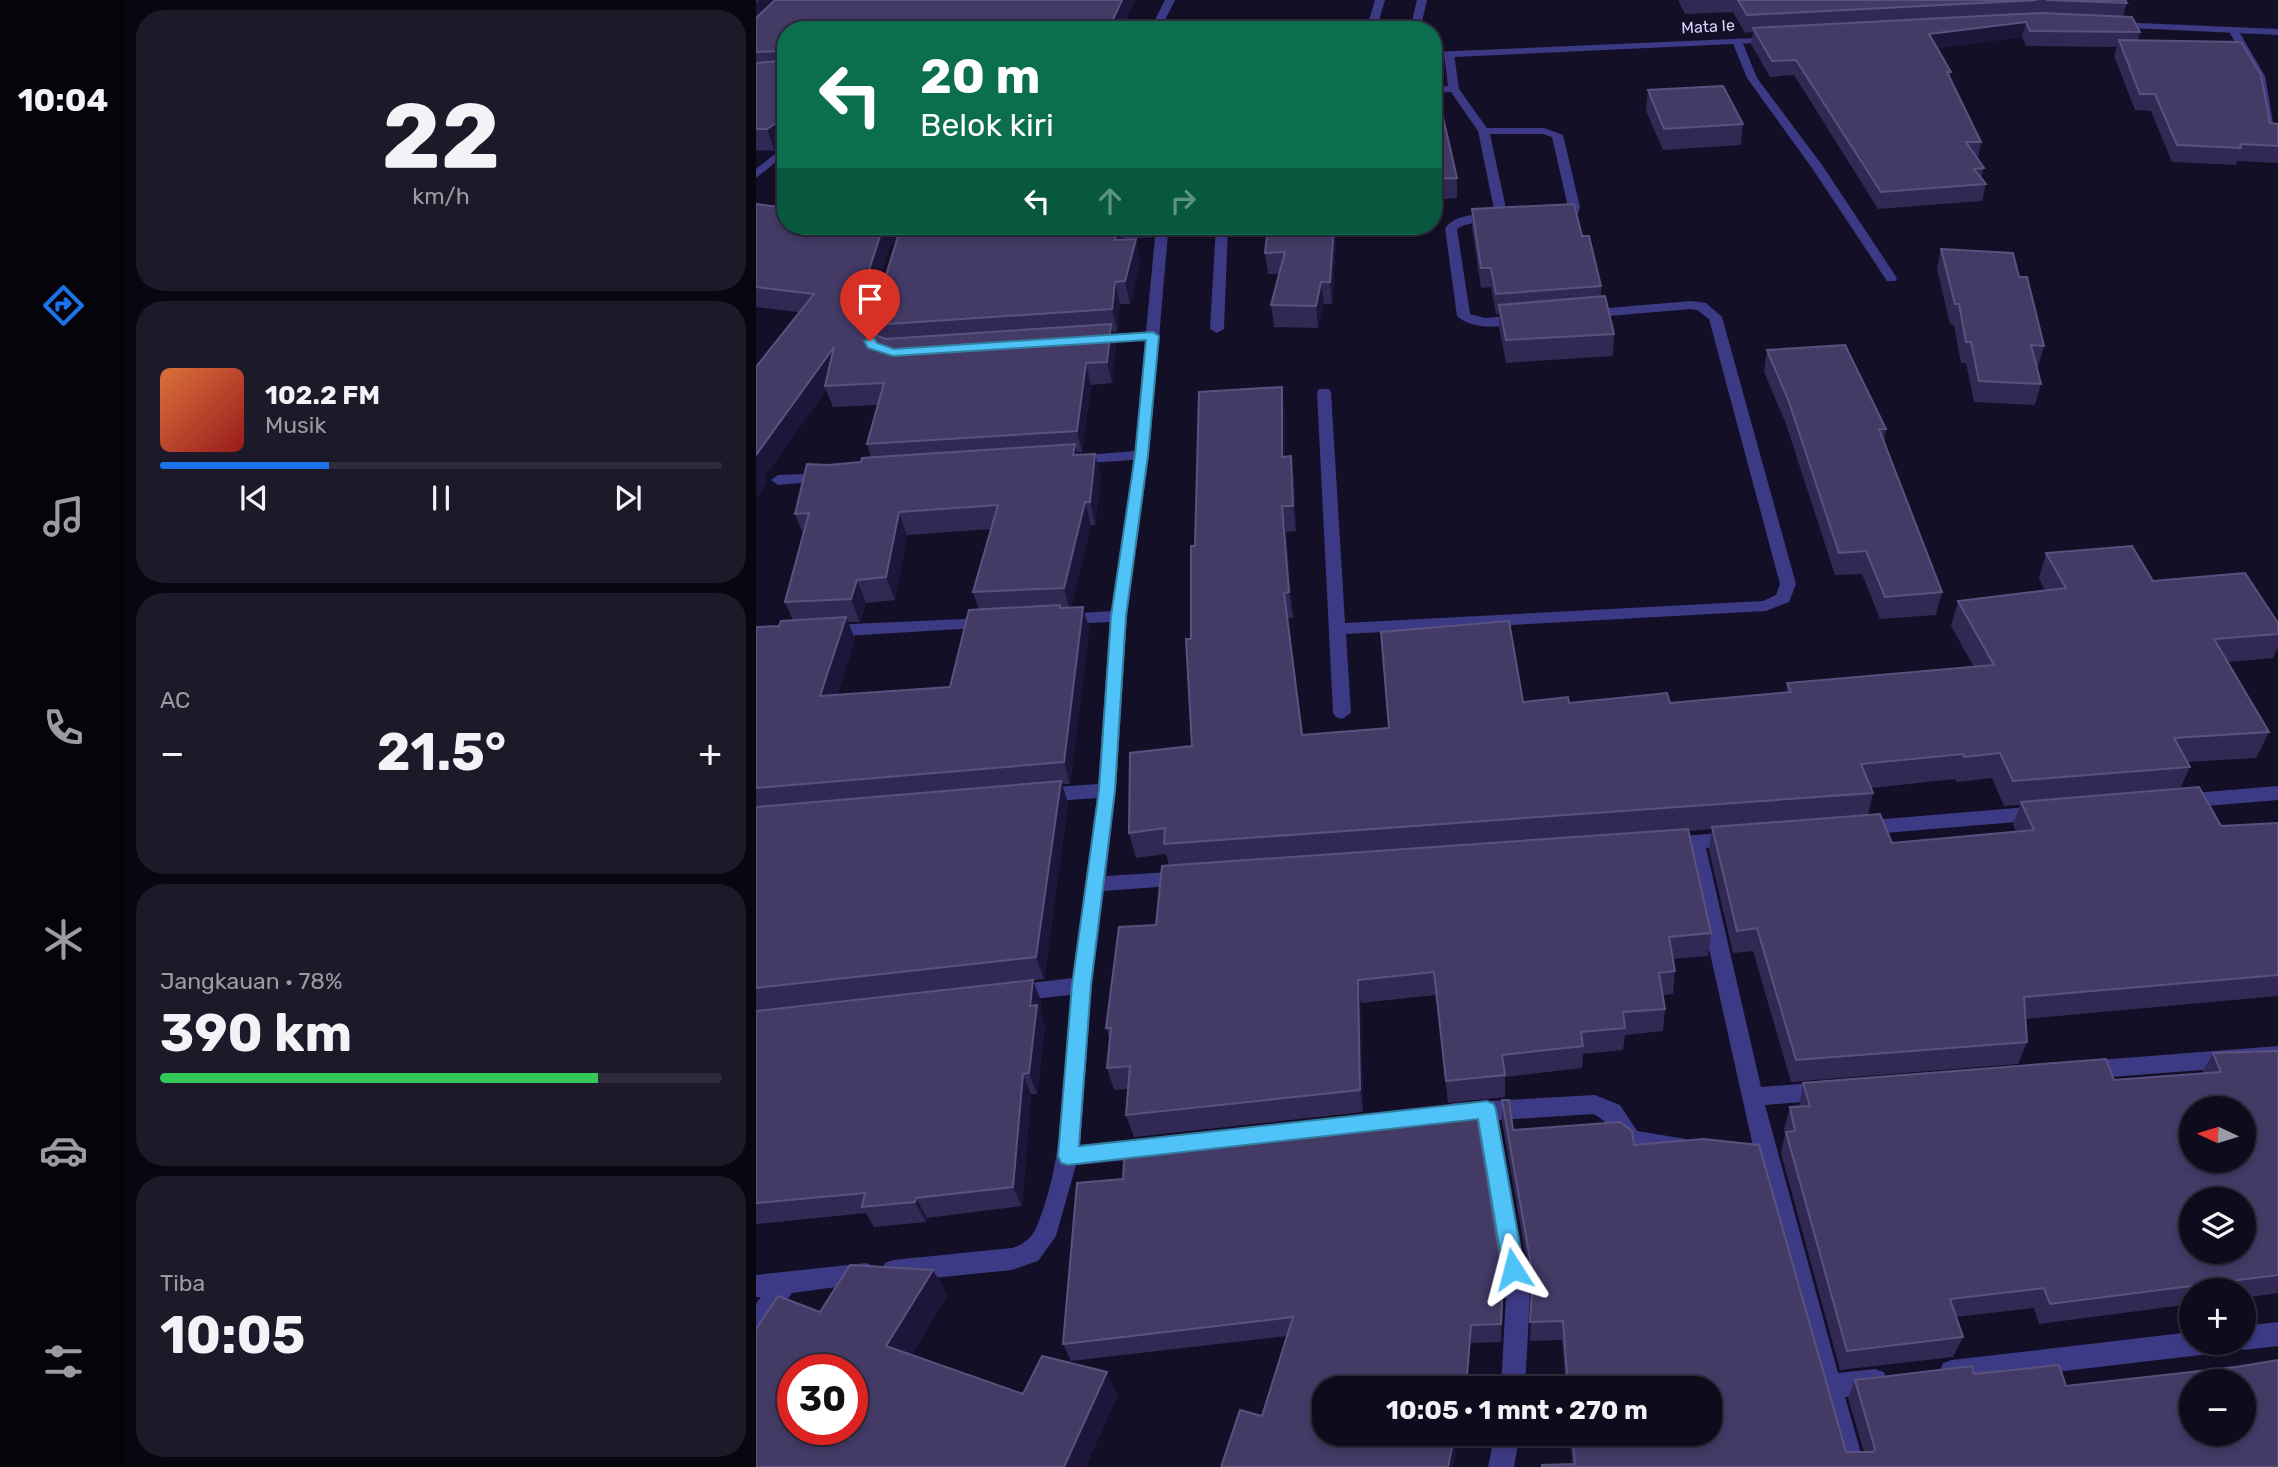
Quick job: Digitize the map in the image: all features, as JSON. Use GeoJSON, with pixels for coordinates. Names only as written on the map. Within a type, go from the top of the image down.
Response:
{"type":"FeatureCollection","features":[{"type":"Feature","properties":{"kind":"street"},"geometry":{"type":"LineString","coordinates":[[1160,21],[1170,0]]}},
{"type":"Feature","properties":{"kind":"street"},"geometry":{"type":"LineString","coordinates":[[1374,21],[1380,0]]}},
{"type":"Feature","properties":{"kind":"street"},"geometry":{"type":"LineString","coordinates":[[1417,21],[1423,0]]}},
{"type":"Feature","properties":{"kind":"street"},"geometry":{"type":"LineString","coordinates":[[2100,24],[2278,32]]}},
{"type":"Feature","properties":{"kind":"street"},"geometry":{"type":"LineString","coordinates":[[2233,30],[2264,89],[2272,138]]}},
{"type":"Feature","properties":{"kind":"street","name":"Mata Ie"},"geometry":{"type":"LineString","coordinates":[[1442,54],[1791,38]]}},
{"type":"Feature","properties":{"kind":"street"},"geometry":{"type":"LineString","coordinates":[[1737,41],[1746,71],[1783,118],[1855,220],[1891,278]]}},
{"type":"Feature","properties":{"kind":"street"},"geometry":{"type":"LineString","coordinates":[[1449,54],[1454,89],[1484,131],[1508,218],[1463,220],[1456,222],[1451,228],[1464,316],[1471,321],[1482,322],[1534,318]]}},
{"type":"Feature","properties":{"kind":"street"},"geometry":{"type":"LineString","coordinates":[[1442,90],[1454,89]]}},
{"type":"Feature","properties":{"kind":"street"},"geometry":{"type":"LineString","coordinates":[[1484,131],[1544,131],[1557,135],[1574,207],[1573,213],[1552,218]]}},
{"type":"Feature","properties":{"kind":"street"},"geometry":{"type":"LineString","coordinates":[[756,175],[777,156]]}},
{"type":"Feature","properties":{"kind":"street"},"geometry":{"type":"LineString","coordinates":[[756,1286],[1012,1259],[1030,1253],[1045,1236],[1068,1156],[1082,985],[1107,790],[1119,616],[1142,455],[1161,235]]}},
{"type":"Feature","properties":{"kind":"street"},"geometry":{"type":"LineString","coordinates":[[1217,329],[1222,235]]}},
{"type":"Feature","properties":{"kind":"street"},"geometry":{"type":"LineString","coordinates":[[883,292],[870,341],[873,345],[893,353]]}},
{"type":"Feature","properties":{"kind":"street"},"geometry":{"type":"LineString","coordinates":[[1340,629],[1766,606],[1783,598],[1788,584],[1715,317],[1701,306],[1690,305],[1573,315]]}},
{"type":"Feature","properties":{"kind":"street"},"geometry":{"type":"LineString","coordinates":[[1084,340],[1153,336]]}},
{"type":"Feature","properties":{"kind":"street"},"geometry":{"type":"LineString","coordinates":[[1324,392],[1340,629],[1342,713]]}},
{"type":"Feature","properties":{"kind":"street"},"geometry":{"type":"LineString","coordinates":[[1061,461],[1142,455]]}},
{"type":"Feature","properties":{"kind":"street"},"geometry":{"type":"LineString","coordinates":[[778,480],[845,476]]}},
{"type":"Feature","properties":{"kind":"street"},"geometry":{"type":"LineString","coordinates":[[1049,620],[1119,616]]}},
{"type":"Feature","properties":{"kind":"street"},"geometry":{"type":"LineString","coordinates":[[817,632],[1008,622]]}},
{"type":"Feature","properties":{"kind":"street"},"geometry":{"type":"LineString","coordinates":[[1026,797],[1107,790]]}},
{"type":"Feature","properties":{"kind":"street"},"geometry":{"type":"LineString","coordinates":[[2167,803],[2278,793]]}},
{"type":"Feature","properties":{"kind":"street"},"geometry":{"type":"LineString","coordinates":[[1847,829],[2056,812]]}},
{"type":"Feature","properties":{"kind":"street"},"geometry":{"type":"LineString","coordinates":[[1654,845],[1750,837]]}},
{"type":"Feature","properties":{"kind":"street"},"geometry":{"type":"LineString","coordinates":[[1695,842],[1766,1155],[1852,1467]]}},
{"type":"Feature","properties":{"kind":"street"},"geometry":{"type":"LineString","coordinates":[[1093,884],[1202,877]]}},
{"type":"Feature","properties":{"kind":"street"},"geometry":{"type":"LineString","coordinates":[[987,996],[1082,985]]}},
{"type":"Feature","properties":{"kind":"street"},"geometry":{"type":"LineString","coordinates":[[2070,1072],[2278,1055]]}},
{"type":"Feature","properties":{"kind":"street"},"geometry":{"type":"LineString","coordinates":[[1752,1097],[1849,1089]]}},
{"type":"Feature","properties":{"kind":"street"},"geometry":{"type":"LineString","coordinates":[[1433,1116],[1595,1104],[1612,1112],[1631,1140],[1699,1148]]}},
{"type":"Feature","properties":{"kind":"street"},"geometry":{"type":"LineString","coordinates":[[1487,1110],[1518,1296],[1515,1376]]}},
{"type":"Feature","properties":{"kind":"street"},"geometry":{"type":"LineString","coordinates":[[1068,1156],[1163,1146]]}},
{"type":"Feature","properties":{"kind":"street"},"geometry":{"type":"LineString","coordinates":[[1739,1152],[1766,1155]]}},
{"type":"Feature","properties":{"kind":"street"},"geometry":{"type":"LineString","coordinates":[[756,1324],[786,1282]]}},
{"type":"Feature","properties":{"kind":"street"},"geometry":{"type":"LineString","coordinates":[[2256,1337],[2278,1334]]}},
{"type":"Feature","properties":{"kind":"street"},"geometry":{"type":"LineString","coordinates":[[1925,1375],[2179,1345]]}},
{"type":"Feature","properties":{"kind":"street"},"geometry":{"type":"LineString","coordinates":[[1830,1386],[1898,1378]]}},
{"type":"Feature","properties":{"kind":"street"},"geometry":{"type":"LineString","coordinates":[[1501,1467],[1505,1446]]}},
{"type":"Feature","properties":{"kind":"building"},"geometry":{"type":"Polygon","coordinates":[[[775,0],[1122,0],[1112,21],[777,21],[777,51],[756,52],[756,18],[775,0]]]}},
{"type":"Feature","properties":{"kind":"building"},"geometry":{"type":"Polygon","coordinates":[[[1738,0],[2037,0],[1747,15],[1738,0]]]}},
{"type":"Feature","properties":{"kind":"building"},"geometry":{"type":"Polygon","coordinates":[[[2046,0],[2125,0],[2127,3],[2046,0]]]}},
{"type":"Feature","properties":{"kind":"building"},"geometry":{"type":"Polygon","coordinates":[[[2041,13],[2132,17],[2140,32],[2030,31],[2026,22],[1929,34],[1951,72],[1947,72],[1981,142],[1966,142],[1984,168],[1974,169],[1986,184],[1881,192],[1796,60],[1772,61],[1753,28],[2041,13]]]}},
{"type":"Feature","properties":{"kind":"building"},"geometry":{"type":"Polygon","coordinates":[[[2119,40],[2241,42],[2261,75],[2270,123],[2278,124],[2278,146],[2240,144],[2241,148],[2177,145],[2155,94],[2140,94],[2119,40]]]}},
{"type":"Feature","properties":{"kind":"building"},"geometry":{"type":"Polygon","coordinates":[[[777,61],[777,122],[767,129],[756,129],[756,63],[777,61]]]}},
{"type":"Feature","properties":{"kind":"building"},"geometry":{"type":"Polygon","coordinates":[[[1723,86],[1743,124],[1664,129],[1648,90],[1723,86]]]}},
{"type":"Feature","properties":{"kind":"building"},"geometry":{"type":"Polygon","coordinates":[[[1442,113],[1457,178],[1442,179],[1442,113]]]}},
{"type":"Feature","properties":{"kind":"building"},"geometry":{"type":"Polygon","coordinates":[[[756,204],[777,207],[777,235],[880,235],[853,319],[860,330],[886,339],[1111,324],[1107,362],[1086,363],[1077,431],[867,444],[884,383],[825,386],[834,347],[756,455],[756,367],[814,294],[756,287],[756,204]]]}},
{"type":"Feature","properties":{"kind":"building"},"geometry":{"type":"Polygon","coordinates":[[[1574,204],[1582,236],[1589,236],[1601,286],[1496,294],[1491,268],[1481,268],[1472,209],[1574,204]]]}},
{"type":"Feature","properties":{"kind":"building"},"geometry":{"type":"Polygon","coordinates":[[[898,235],[1116,235],[1115,240],[1136,239],[1125,281],[1115,282],[1112,309],[888,324],[873,317],[898,235]]]}},
{"type":"Feature","properties":{"kind":"building"},"geometry":{"type":"Polygon","coordinates":[[[1267,235],[1333,235],[1330,282],[1321,282],[1316,306],[1271,305],[1285,252],[1265,253],[1267,235]]]}},
{"type":"Feature","properties":{"kind":"building"},"geometry":{"type":"Polygon","coordinates":[[[1941,249],[2013,253],[2019,277],[2027,277],[2044,346],[2031,345],[2041,384],[1979,381],[1971,342],[1966,342],[1959,304],[1955,304],[1941,249]]]}},
{"type":"Feature","properties":{"kind":"building"},"geometry":{"type":"Polygon","coordinates":[[[1605,296],[1614,334],[1506,340],[1499,305],[1605,296]]]}},
{"type":"Feature","properties":{"kind":"building"},"geometry":{"type":"Polygon","coordinates":[[[1845,345],[1886,429],[1879,429],[1942,592],[1885,597],[1866,551],[1839,553],[1789,402],[1767,350],[1845,345]]]}},
{"type":"Feature","properties":{"kind":"building"},"geometry":{"type":"Polygon","coordinates":[[[1282,387],[1282,457],[1291,456],[1293,506],[1282,506],[1289,592],[1284,593],[1302,735],[1389,728],[1381,632],[1509,621],[1523,702],[1568,697],[1569,703],[1667,693],[1670,703],[1791,692],[1787,683],[1994,665],[1958,601],[2066,588],[2046,553],[2132,546],[2153,581],[2245,573],[2278,623],[2278,634],[2214,639],[2269,732],[2174,738],[2190,767],[2013,781],[2000,753],[1964,757],[1963,754],[1861,764],[1873,793],[1164,844],[1165,828],[1129,833],[1130,753],[1192,746],[1186,639],[1191,639],[1191,546],[1195,546],[1199,392],[1282,387]]]}},
{"type":"Feature","properties":{"kind":"building"},"geometry":{"type":"Polygon","coordinates":[[[1075,444],[1073,455],[1095,454],[1090,502],[1085,502],[1064,588],[973,592],[998,505],[899,512],[886,577],[857,580],[851,599],[785,602],[809,513],[795,514],[807,464],[828,465],[861,462],[862,458],[1075,444]]]}},
{"type":"Feature","properties":{"kind":"building"},"geometry":{"type":"Polygon","coordinates":[[[1060,605],[1060,608],[1083,607],[1064,762],[756,788],[756,627],[779,626],[781,621],[846,617],[820,696],[950,687],[969,610],[1060,605]]]}},
{"type":"Feature","properties":{"kind":"building"},"geometry":{"type":"Polygon","coordinates":[[[1061,781],[1036,957],[756,988],[756,807],[1061,781]]]}},
{"type":"Feature","properties":{"kind":"building"},"geometry":{"type":"Polygon","coordinates":[[[2199,787],[2221,826],[2278,823],[2278,975],[2024,997],[2027,1042],[1796,1060],[1757,928],[1737,931],[1712,827],[1880,814],[1892,843],[2034,830],[2021,802],[2199,787]]]}},
{"type":"Feature","properties":{"kind":"building"},"geometry":{"type":"Polygon","coordinates":[[[1688,829],[1711,933],[1669,937],[1675,971],[1659,973],[1665,1009],[1623,1012],[1625,1028],[1581,1032],[1583,1046],[1502,1055],[1505,1075],[1446,1081],[1434,972],[1358,980],[1360,1090],[1126,1115],[1130,1066],[1107,1068],[1111,1028],[1106,1028],[1119,927],[1156,925],[1162,866],[1688,829]]]}},
{"type":"Feature","properties":{"kind":"building"},"geometry":{"type":"Polygon","coordinates":[[[1033,980],[1030,1006],[1037,1005],[1029,1073],[1023,1074],[1013,1187],[862,1207],[865,1193],[756,1203],[756,1011],[1033,980]]]}},
{"type":"Feature","properties":{"kind":"building"},"geometry":{"type":"Polygon","coordinates":[[[2278,1051],[2278,1275],[2254,1278],[2179,1278],[2179,1288],[2050,1304],[2044,1288],[1950,1299],[1963,1337],[1847,1351],[1786,1132],[1795,1131],[1790,1107],[1810,1106],[1803,1083],[2106,1059],[2114,1080],[2221,1072],[2213,1053],[2278,1051]]]}},
{"type":"Feature","properties":{"kind":"building"},"geometry":{"type":"Polygon","coordinates":[[[1502,1100],[1509,1100],[1513,1130],[1620,1122],[1632,1131],[1634,1145],[1703,1139],[1759,1145],[1846,1452],[1873,1452],[1875,1449],[1855,1380],[1972,1366],[1974,1374],[2059,1365],[2066,1386],[2179,1373],[2179,1446],[2256,1446],[2256,1369],[2218,1369],[2278,1360],[2278,1467],[1542,1467],[1575,1464],[1573,1446],[1722,1446],[1722,1376],[1567,1376],[1563,1321],[1530,1322],[1533,1276],[1502,1100]]]}},
{"type":"Feature","properties":{"kind":"building"},"geometry":{"type":"Polygon","coordinates":[[[1475,1104],[1503,1278],[1501,1324],[1471,1325],[1467,1376],[1312,1376],[1312,1446],[1452,1446],[1448,1467],[1221,1467],[1240,1410],[1262,1416],[1293,1317],[1063,1344],[1077,1183],[1123,1179],[1125,1142],[1361,1117],[1361,1120],[1450,1112],[1449,1107],[1475,1104]]]}},
{"type":"Feature","properties":{"kind":"building"},"geometry":{"type":"Polygon","coordinates":[[[850,1265],[933,1270],[886,1346],[1023,1394],[1042,1356],[1107,1372],[1064,1467],[756,1467],[756,1329],[778,1296],[820,1312],[850,1265]]]}},
{"type":"Feature","properties":{"kind":"route"},"geometry":{"type":"LineString","coordinates":[[870,341],[873,345],[893,353],[1153,336],[1142,455],[1119,616],[1107,790],[1082,985],[1068,1156],[1487,1110],[1513,1269]]}}]}
